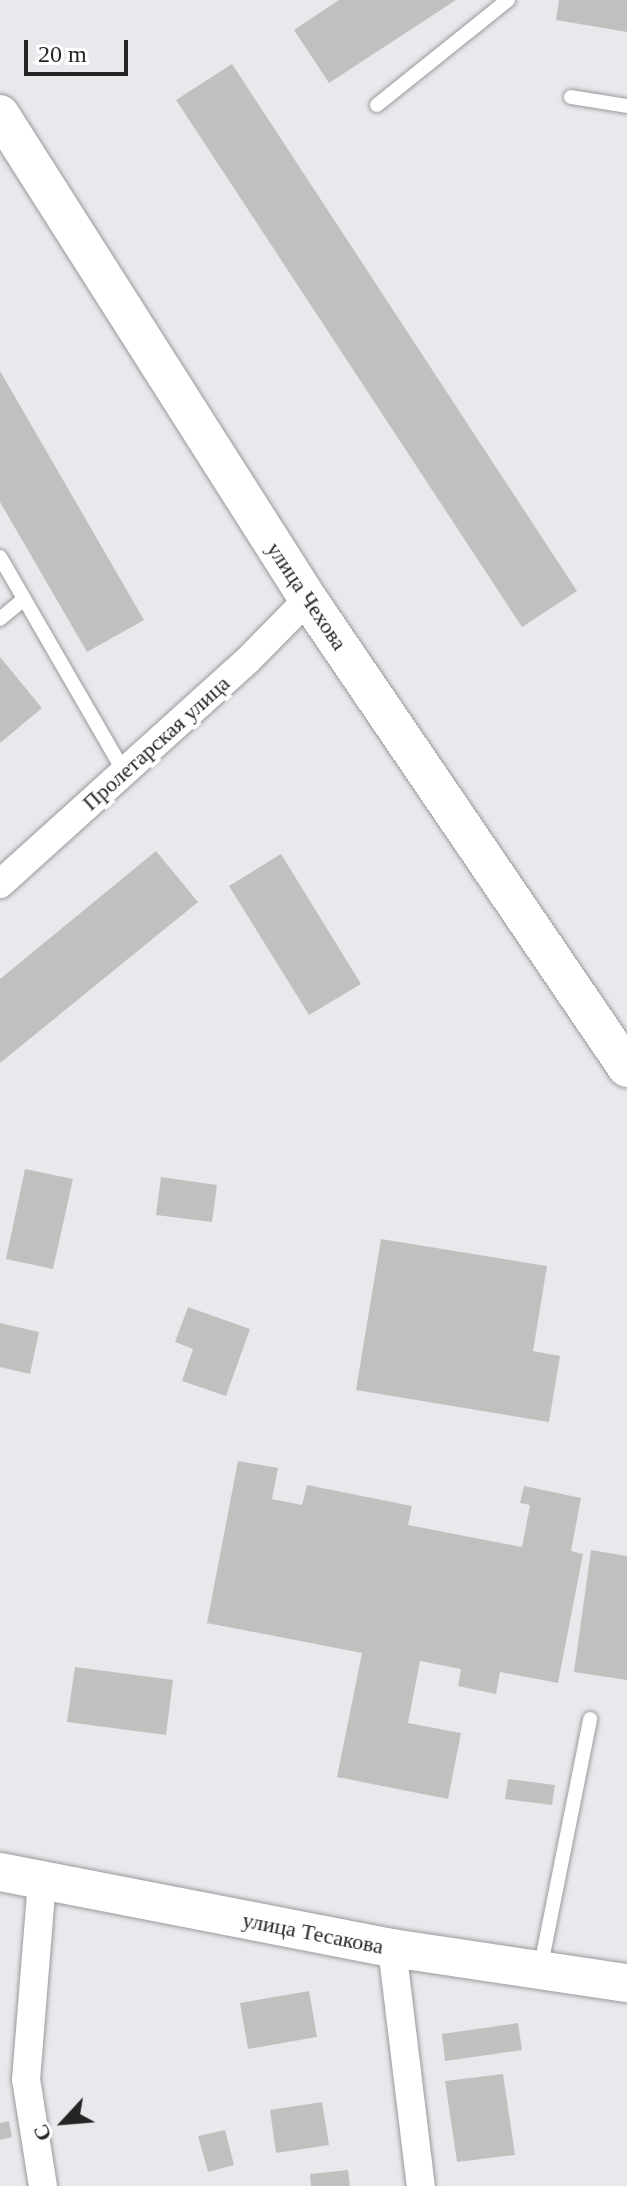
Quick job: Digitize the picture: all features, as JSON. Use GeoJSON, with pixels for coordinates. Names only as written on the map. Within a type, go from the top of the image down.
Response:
{"type":"FeatureCollection","features":[{"type":"Feature","properties":{"kind":"main road","name":"улица Чехова"},"geometry":{"type":"LineString","coordinates":[[0,114],[308,599],[623,1047]]}},
{"type":"Feature","properties":{"kind":"main road","name":"улица Тесакова"},"geometry":{"type":"LineString","coordinates":[[0,1872],[392,1948],[627,1983]]}},
{"type":"Feature","properties":{"kind":"street","name":"Пролетарская улица"},"geometry":{"type":"LineString","coordinates":[[0,884],[248,660],[308,599]]}},
{"type":"Feature","properties":{"kind":"street"},"geometry":{"type":"LineString","coordinates":[[42,1881],[26,2079],[43,2186]]}},
{"type":"Feature","properties":{"kind":"street"},"geometry":{"type":"LineString","coordinates":[[392,1948],[421,2186]]}},
{"type":"Feature","properties":{"kind":"lane"},"geometry":{"type":"LineString","coordinates":[[377,105],[508,0]]}},
{"type":"Feature","properties":{"kind":"lane"},"geometry":{"type":"LineString","coordinates":[[571,97],[627,106]]}},
{"type":"Feature","properties":{"kind":"lane"},"geometry":{"type":"LineString","coordinates":[[0,557],[124,772]]}},
{"type":"Feature","properties":{"kind":"lane"},"geometry":{"type":"LineString","coordinates":[[0,619],[24,599]]}},
{"type":"Feature","properties":{"kind":"lane"},"geometry":{"type":"LineString","coordinates":[[540,1970],[590,1719]]}},
{"type":"Feature","properties":{"kind":"building"},"geometry":{"type":"Polygon","coordinates":[[[339,0],[456,0],[329,83],[294,30],[339,0]]]}},
{"type":"Feature","properties":{"kind":"building"},"geometry":{"type":"Polygon","coordinates":[[[559,0],[627,0],[627,32],[556,20],[559,0]]]}},
{"type":"Feature","properties":{"kind":"building"},"geometry":{"type":"Polygon","coordinates":[[[232,64],[577,591],[522,627],[176,100],[232,64]]]}},
{"type":"Feature","properties":{"kind":"building"},"geometry":{"type":"Polygon","coordinates":[[[0,371],[144,620],[87,652],[0,502],[0,371]]]}},
{"type":"Feature","properties":{"kind":"building"},"geometry":{"type":"Polygon","coordinates":[[[0,657],[42,708],[0,743],[0,657]]]}},
{"type":"Feature","properties":{"kind":"building"},"geometry":{"type":"Polygon","coordinates":[[[156,851],[198,902],[0,1063],[0,979],[156,851]]]}},
{"type":"Feature","properties":{"kind":"building"},"geometry":{"type":"Polygon","coordinates":[[[281,854],[361,984],[309,1015],[229,886],[281,854]]]}},
{"type":"Feature","properties":{"kind":"building"},"geometry":{"type":"Polygon","coordinates":[[[25,1169],[73,1179],[53,1269],[6,1259],[25,1169]]]}},
{"type":"Feature","properties":{"kind":"building"},"geometry":{"type":"Polygon","coordinates":[[[161,1177],[217,1185],[212,1222],[156,1215],[161,1177]]]}},
{"type":"Feature","properties":{"kind":"building"},"geometry":{"type":"Polygon","coordinates":[[[381,1239],[547,1266],[533,1351],[560,1356],[549,1422],[356,1390],[381,1239]]]}},
{"type":"Feature","properties":{"kind":"building"},"geometry":{"type":"Polygon","coordinates":[[[188,1307],[250,1329],[226,1396],[182,1381],[193,1349],[175,1342],[188,1307]]]}},
{"type":"Feature","properties":{"kind":"building"},"geometry":{"type":"Polygon","coordinates":[[[0,1323],[39,1332],[30,1374],[0,1367],[0,1323]]]}},
{"type":"Feature","properties":{"kind":"building"},"geometry":{"type":"Polygon","coordinates":[[[238,1461],[278,1468],[272,1499],[302,1505],[307,1485],[412,1506],[408,1525],[522,1547],[530,1505],[520,1503],[524,1486],[581,1498],[571,1551],[583,1554],[558,1683],[500,1672],[496,1694],[458,1686],[461,1669],[420,1661],[408,1723],[461,1733],[448,1799],[337,1777],[362,1653],[207,1623],[238,1461]]]}},
{"type":"Feature","properties":{"kind":"building"},"geometry":{"type":"Polygon","coordinates":[[[591,1550],[627,1556],[627,1680],[574,1672],[591,1550]]]}},
{"type":"Feature","properties":{"kind":"building"},"geometry":{"type":"Polygon","coordinates":[[[75,1667],[173,1680],[166,1735],[67,1722],[75,1667]]]}},
{"type":"Feature","properties":{"kind":"building"},"geometry":{"type":"Polygon","coordinates":[[[508,1779],[555,1785],[552,1805],[505,1799],[508,1779]]]}},
{"type":"Feature","properties":{"kind":"building"},"geometry":{"type":"Polygon","coordinates":[[[309,1991],[317,2037],[248,2049],[240,2003],[309,1991]]]}},
{"type":"Feature","properties":{"kind":"building"},"geometry":{"type":"Polygon","coordinates":[[[518,2023],[522,2050],[445,2061],[442,2034],[518,2023]]]}},
{"type":"Feature","properties":{"kind":"building"},"geometry":{"type":"Polygon","coordinates":[[[503,2074],[515,2155],[457,2162],[445,2081],[503,2074]]]}},
{"type":"Feature","properties":{"kind":"building"},"geometry":{"type":"Polygon","coordinates":[[[322,2102],[329,2145],[276,2153],[270,2110],[322,2102]]]}},
{"type":"Feature","properties":{"kind":"building"},"geometry":{"type":"Polygon","coordinates":[[[9,2121],[12,2137],[0,2140],[0,2123],[9,2121]]]}},
{"type":"Feature","properties":{"kind":"building"},"geometry":{"type":"Polygon","coordinates":[[[225,2130],[234,2165],[208,2172],[198,2136],[225,2130]]]}},
{"type":"Feature","properties":{"kind":"building"},"geometry":{"type":"Polygon","coordinates":[[[348,2170],[350,2186],[311,2186],[310,2174],[348,2170]]]}}]}
